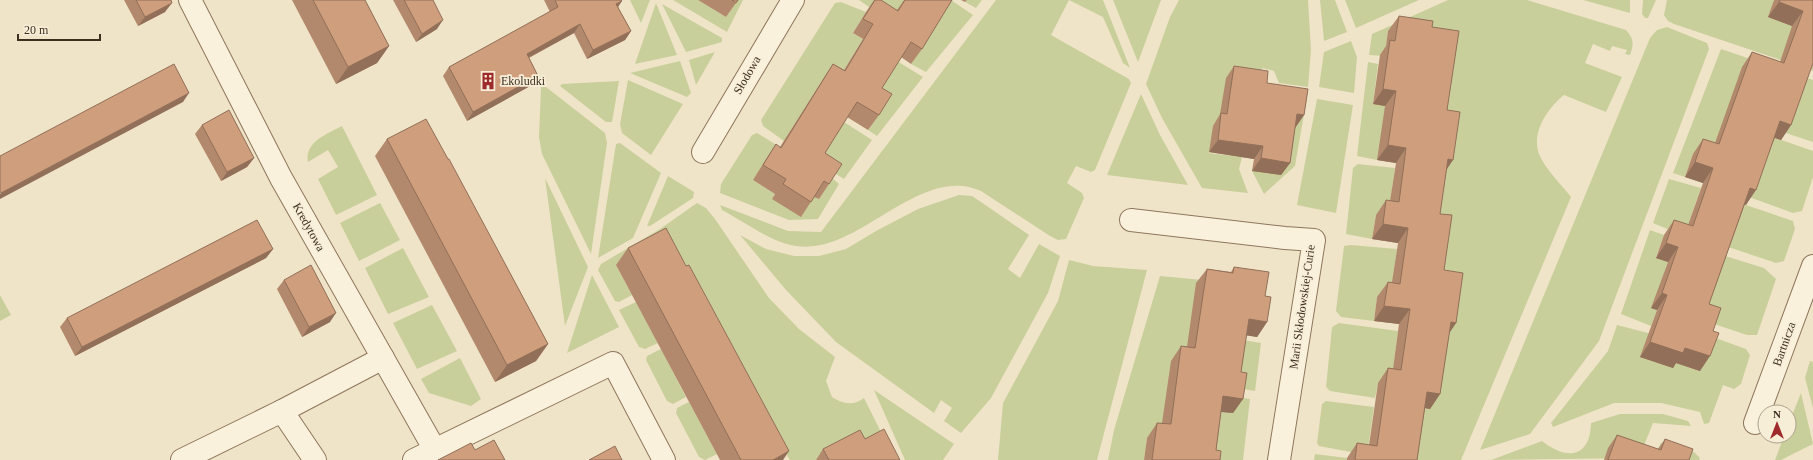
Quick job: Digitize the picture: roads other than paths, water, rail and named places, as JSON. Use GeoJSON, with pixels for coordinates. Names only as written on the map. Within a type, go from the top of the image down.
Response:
{"type":"FeatureCollection","features":[{"type":"Feature","properties":{"kind":"street","name":"Kredytowa"},"geometry":{"type":"LineString","coordinates":[[190,0],[281,178],[435,450]]}},
{"type":"Feature","properties":{"kind":"street","name":"Słodowa"},"geometry":{"type":"LineString","coordinates":[[703,152],[793,0]]}},
{"type":"Feature","properties":{"kind":"street","name":"Marii Skłodowskiej-Curie"},"geometry":{"type":"LineString","coordinates":[[1130,220],[1314,240],[1279,460]]}},
{"type":"Feature","properties":{"kind":"street","name":"Bartnicza"},"geometry":{"type":"LineString","coordinates":[[1755,422],[1813,266]]}},
{"type":"Feature","properties":{"kind":"street"},"geometry":{"type":"LineString","coordinates":[[182,460],[282,411],[383,358]]}},
{"type":"Feature","properties":{"kind":"street"},"geometry":{"type":"LineString","coordinates":[[414,460],[613,363],[664,460]]}},
{"type":"Feature","properties":{"kind":"street"},"geometry":{"type":"LineString","coordinates":[[282,411],[315,460]]}},
{"type":"Feature","properties":{"kind":"place","name":"Ekoludki"},"geometry":{"type":"Point","coordinates":[488,81]}}]}
